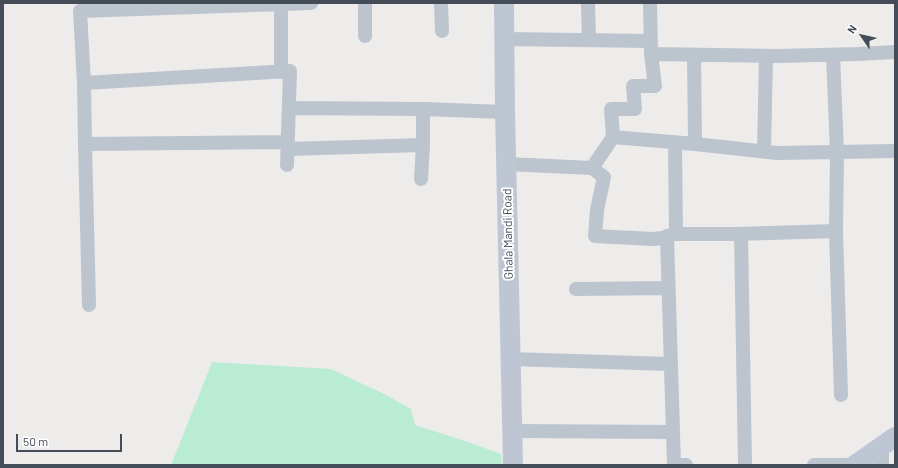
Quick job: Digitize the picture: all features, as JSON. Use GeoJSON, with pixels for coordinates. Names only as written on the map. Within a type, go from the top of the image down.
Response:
{"type":"FeatureCollection","features":[{"type":"Feature","properties":{"kind":"street"},"geometry":{"type":"LineString","coordinates":[[89,305],[84,83],[80,11],[311,3]]}},
{"type":"Feature","properties":{"kind":"street"},"geometry":{"type":"LineString","coordinates":[[365,3],[365,36]]}},
{"type":"Feature","properties":{"kind":"street"},"geometry":{"type":"LineString","coordinates":[[441,3],[442,31]]}},
{"type":"Feature","properties":{"kind":"street","name":"Ghala Mandi Road"},"geometry":{"type":"LineString","coordinates":[[504,3],[513,465]]}},
{"type":"Feature","properties":{"kind":"street"},"geometry":{"type":"LineString","coordinates":[[588,3],[588,40]]}},
{"type":"Feature","properties":{"kind":"street"},"geometry":{"type":"LineString","coordinates":[[592,168],[613,137],[611,109],[635,109],[633,86],[655,86],[651,48],[650,3]]}},
{"type":"Feature","properties":{"kind":"street"},"geometry":{"type":"LineString","coordinates":[[281,4],[281,72]]}},
{"type":"Feature","properties":{"kind":"street"},"geometry":{"type":"LineString","coordinates":[[504,39],[588,40],[694,55],[834,55],[895,52]]}},
{"type":"Feature","properties":{"kind":"street"},"geometry":{"type":"LineString","coordinates":[[694,55],[695,144]]}},
{"type":"Feature","properties":{"kind":"street"},"geometry":{"type":"LineString","coordinates":[[834,55],[837,152],[836,231],[841,395]]}},
{"type":"Feature","properties":{"kind":"street"},"geometry":{"type":"LineString","coordinates":[[764,151],[766,56]]}},
{"type":"Feature","properties":{"kind":"street"},"geometry":{"type":"LineString","coordinates":[[84,83],[290,71],[287,165]]}},
{"type":"Feature","properties":{"kind":"street"},"geometry":{"type":"LineString","coordinates":[[289,108],[423,109],[505,112]]}},
{"type":"Feature","properties":{"kind":"street"},"geometry":{"type":"LineString","coordinates":[[421,179],[423,109]]}},
{"type":"Feature","properties":{"kind":"street"},"geometry":{"type":"LineString","coordinates":[[613,137],[777,153],[895,151]]}},
{"type":"Feature","properties":{"kind":"street"},"geometry":{"type":"LineString","coordinates":[[676,142],[668,288],[672,432],[674,465],[686,465]]}},
{"type":"Feature","properties":{"kind":"street"},"geometry":{"type":"LineString","coordinates":[[85,144],[288,146],[423,145]]}},
{"type":"Feature","properties":{"kind":"street"},"geometry":{"type":"LineString","coordinates":[[506,164],[592,168],[604,177],[597,210],[595,236],[653,239],[671,235],[836,231]]}},
{"type":"Feature","properties":{"kind":"street"},"geometry":{"type":"LineString","coordinates":[[741,234],[746,465]]}},
{"type":"Feature","properties":{"kind":"street"},"geometry":{"type":"LineString","coordinates":[[576,289],[668,288]]}},
{"type":"Feature","properties":{"kind":"street"},"geometry":{"type":"LineString","coordinates":[[510,359],[670,364]]}},
{"type":"Feature","properties":{"kind":"street"},"geometry":{"type":"LineString","coordinates":[[512,431],[672,432]]}},
{"type":"Feature","properties":{"kind":"street"},"geometry":{"type":"LineString","coordinates":[[814,465],[856,465],[886,449]]}},
{"type":"Feature","properties":{"kind":"green space"},"geometry":{"type":"Polygon","coordinates":[[[212,362],[331,369],[386,395],[411,409],[415,425],[501,454],[502,465],[171,465],[212,362]]]}}]}
